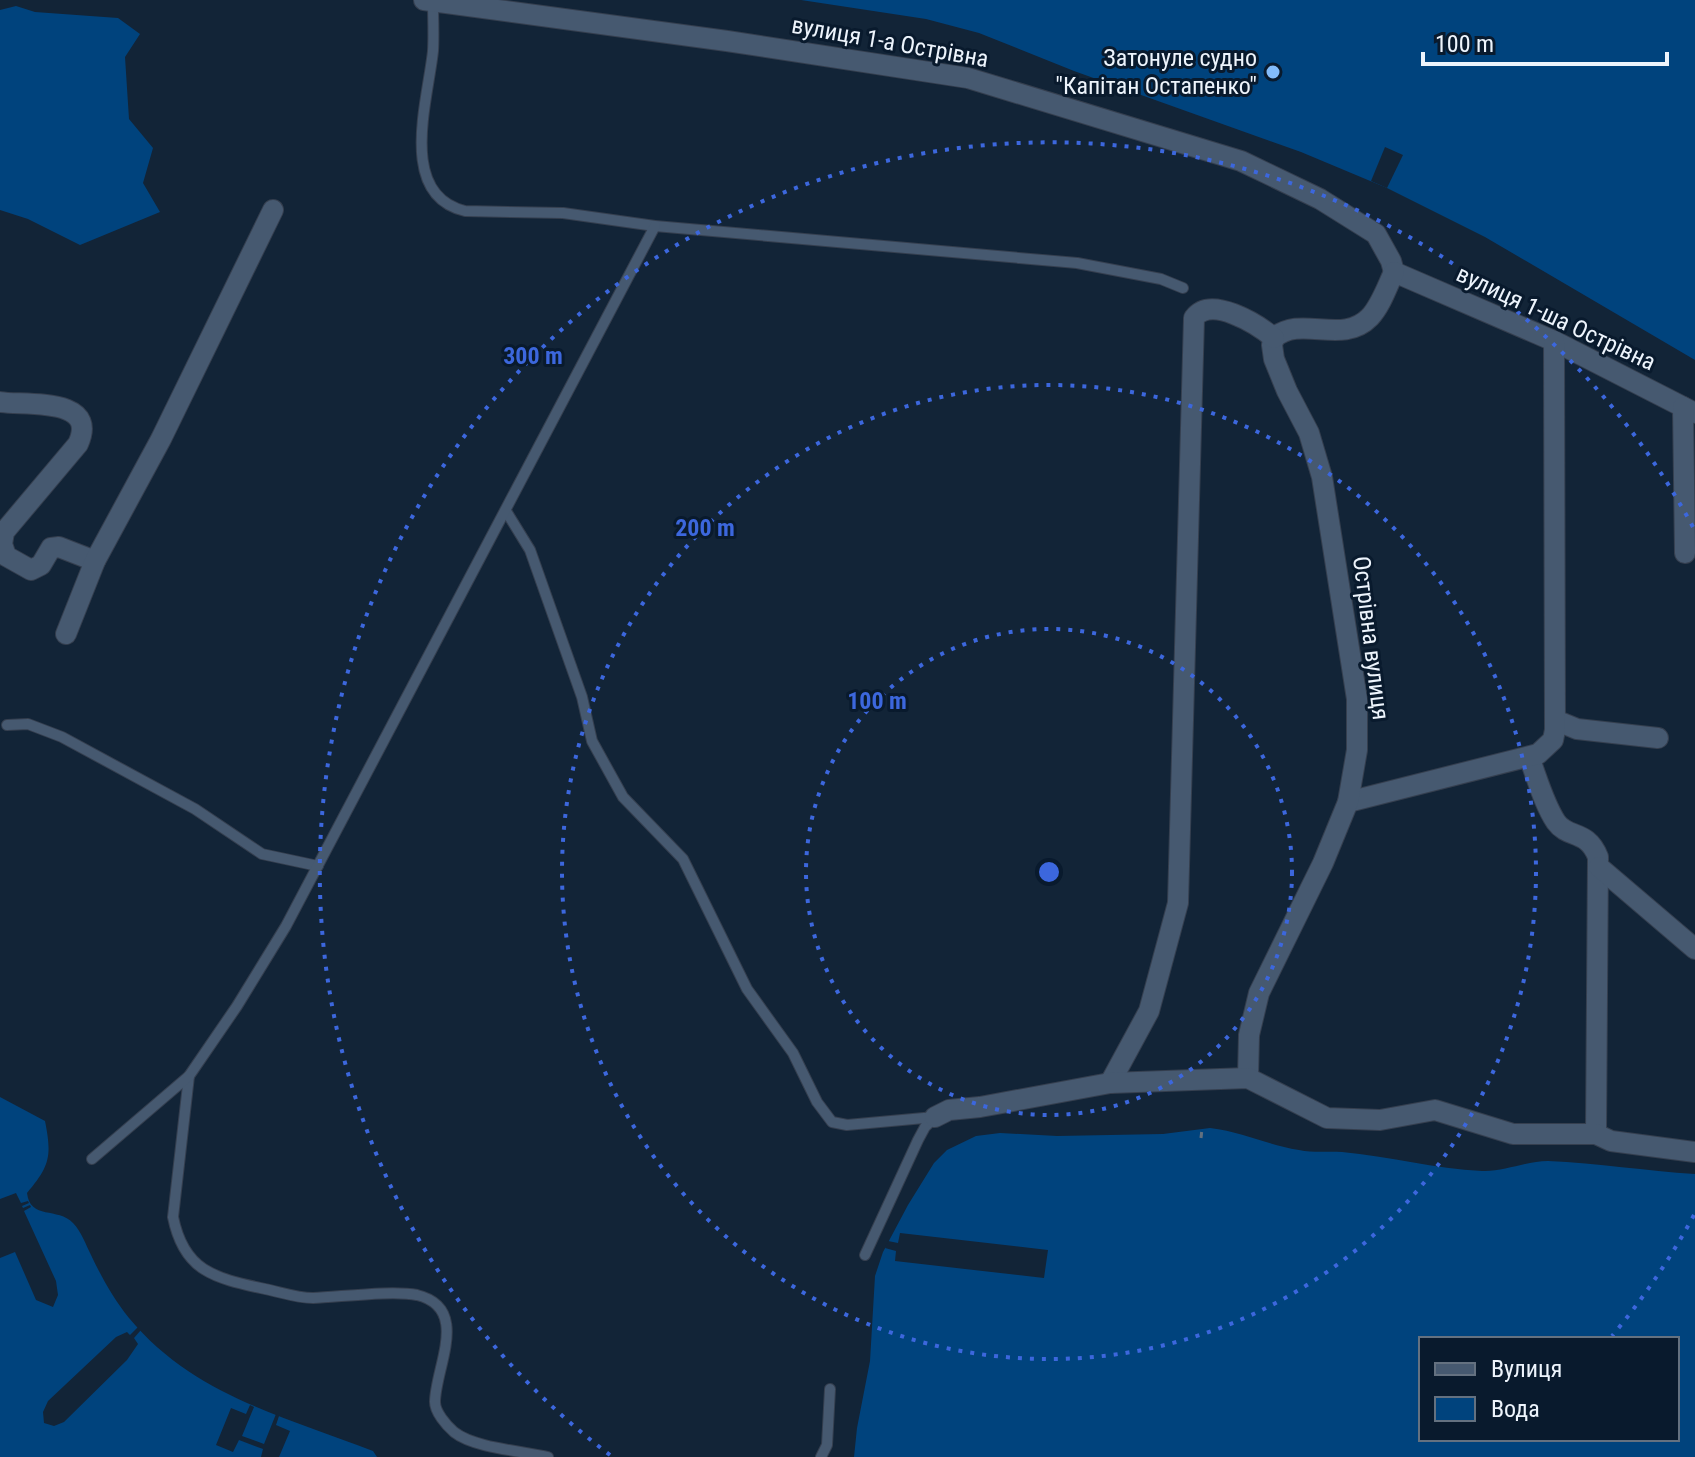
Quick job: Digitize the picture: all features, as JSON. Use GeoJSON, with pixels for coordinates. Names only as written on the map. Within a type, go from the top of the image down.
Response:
{"type":"FeatureCollection","features":[{"type":"Feature","properties":{"kind":"street","name":"вулиця 1-а Острівна"},"geometry":{"type":"LineString","coordinates":[[424,0],[727,41],[968,78],[1241,161],[1320,199],[1376,234],[1394,272]]}},
{"type":"Feature","properties":{"kind":"street"},"geometry":{"type":"LineString","coordinates":[[66,634],[95,561],[161,439],[273,210]]}},
{"type":"Feature","properties":{"kind":"street"},"geometry":{"type":"LineString","coordinates":[[1110,1083],[1149,1011],[1178,903],[1194,318],[1201,310],[1213,308],[1256,324],[1274,338],[1291,329],[1343,331],[1368,319],[1377,308],[1394,272]]}},
{"type":"Feature","properties":{"kind":"street","name":"вулиця 1-ша Острівна"},"geometry":{"type":"LineString","coordinates":[[1394,272],[1554,341],[1689,410]]}},
{"type":"Feature","properties":{"kind":"street","name":"Острівна вулиця"},"geometry":{"type":"LineString","coordinates":[[1248,1078],[1249,1035],[1259,993],[1323,863],[1348,802],[1357,750],[1357,699],[1322,477],[1309,433],[1274,359],[1274,338]]}},
{"type":"Feature","properties":{"kind":"street"},"geometry":{"type":"LineString","coordinates":[[1348,802],[1529,757],[1538,754],[1553,740],[1554,341]]}},
{"type":"Feature","properties":{"kind":"street"},"geometry":{"type":"LineString","coordinates":[[0,402],[64,407],[78,420],[81,434],[78,444],[4,532],[2,544],[6,556],[31,570],[38,567],[49,550],[56,546],[95,561]]}},
{"type":"Feature","properties":{"kind":"street"},"geometry":{"type":"LineString","coordinates":[[1685,553],[1689,410]]}},
{"type":"Feature","properties":{"kind":"street"},"geometry":{"type":"LineString","coordinates":[[1555,720],[1577,729],[1658,738]]}},
{"type":"Feature","properties":{"kind":"street"},"geometry":{"type":"LineString","coordinates":[[1529,757],[1555,820],[1563,829],[1588,839],[1598,857],[1596,1134]]}},
{"type":"Feature","properties":{"kind":"street"},"geometry":{"type":"LineString","coordinates":[[1599,867],[1695,949]]}},
{"type":"Feature","properties":{"kind":"street"},"geometry":{"type":"LineString","coordinates":[[935,1117],[949,1110],[1110,1083],[1248,1078],[1327,1118],[1380,1120],[1435,1110],[1513,1134],[1596,1134],[1611,1141],[1695,1152]]}},
{"type":"Feature","properties":{"kind":"lane"},"geometry":{"type":"LineString","coordinates":[[433,1],[433,49],[420,135],[427,183],[442,202],[465,211],[563,213],[655,226],[1077,263],[1161,279],[1183,288]]}},
{"type":"Feature","properties":{"kind":"lane"},"geometry":{"type":"LineString","coordinates":[[92,1159],[189,1076],[270,953],[655,226]]}},
{"type":"Feature","properties":{"kind":"lane"},"geometry":{"type":"LineString","coordinates":[[506,511],[530,550],[582,697],[592,741],[623,797],[683,859],[747,989],[793,1053],[817,1102],[832,1122],[847,1125],[935,1117]]}},
{"type":"Feature","properties":{"kind":"lane"},"geometry":{"type":"LineString","coordinates":[[7,725],[28,724],[62,737],[195,809],[262,854],[318,866]]}},
{"type":"Feature","properties":{"kind":"lane"},"geometry":{"type":"LineString","coordinates":[[189,1076],[173,1217],[177,1236],[186,1254],[200,1268],[217,1278],[307,1298],[402,1295],[426,1298],[435,1305],[447,1325],[434,1404],[442,1419],[467,1440],[548,1457]]}},
{"type":"Feature","properties":{"kind":"lane"},"geometry":{"type":"LineString","coordinates":[[865,1255],[918,1140],[935,1117]]}},
{"type":"Feature","properties":{"kind":"lane"},"geometry":{"type":"LineString","coordinates":[[821,1457],[827,1445],[830,1389]]}},
{"type":"Feature","properties":{"kind":"path"},"geometry":{"type":"LineString","coordinates":[[1201,1138],[1202,1129]]}},
{"type":"Feature","properties":{"kind":"water"},"geometry":{"type":"Polygon","coordinates":[[[801,0],[1695,0],[1695,360],[1485,237],[1387,188],[1301,152],[1074,71],[979,33],[926,19],[801,0]]]}},
{"type":"Feature","properties":{"kind":"water"},"geometry":{"type":"Polygon","coordinates":[[[16,6],[35,12],[118,18],[140,34],[125,57],[129,119],[153,148],[143,183],[160,212],[80,245],[28,219],[0,210],[0,10],[16,6]]]}},
{"type":"Feature","properties":{"kind":"water"},"geometry":{"type":"Polygon","coordinates":[[[0,1097],[45,1121],[47,1160],[45,1168],[27,1193],[29,1201],[33,1207],[67,1218],[76,1226],[118,1303],[154,1344],[211,1385],[273,1414],[373,1451],[377,1457],[0,1457],[0,1097]]]}},
{"type":"Feature","properties":{"kind":"water"},"geometry":{"type":"Polygon","coordinates":[[[1210,1128],[1304,1151],[1360,1154],[1464,1170],[1490,1171],[1548,1161],[1695,1174],[1695,1457],[854,1457],[870,1361],[875,1276],[883,1252],[934,1163],[947,1150],[976,1136],[1000,1133],[1057,1136],[1163,1134],[1210,1128]]]}},
{"type":"Feature","properties":{"kind":"pier"},"geometry":{"type":"Polygon","coordinates":[[[1385,147],[1403,155],[1387,188],[1371,181],[1385,147]]]}},
{"type":"Feature","properties":{"kind":"pier"},"geometry":{"type":"Polygon","coordinates":[[[16,1193],[21,1203],[29,1203],[23,1208],[31,1207],[24,1211],[56,1281],[58,1295],[53,1307],[36,1300],[15,1252],[0,1258],[0,1199],[16,1193]]]}},
{"type":"Feature","properties":{"kind":"pier"},"geometry":{"type":"Polygon","coordinates":[[[900,1233],[1048,1250],[1044,1278],[895,1261],[896,1251],[885,1248],[888,1241],[898,1243],[900,1233]]]}},
{"type":"Feature","properties":{"kind":"pier"},"geometry":{"type":"Polygon","coordinates":[[[138,1327],[141,1330],[134,1338],[138,1344],[127,1360],[64,1422],[54,1426],[44,1423],[43,1412],[48,1401],[116,1337],[127,1332],[130,1335],[138,1327]]]}},
{"type":"Feature","properties":{"kind":"pier"},"geometry":{"type":"Polygon","coordinates":[[[250,1405],[254,1407],[242,1436],[264,1444],[276,1414],[279,1416],[276,1425],[290,1431],[279,1457],[261,1457],[263,1449],[239,1440],[233,1452],[216,1445],[231,1408],[246,1414],[250,1405]]]}},
{"type":"Feature","properties":{"kind":"place","name":"Затонуле судно \"Капітан Остапенко\""},"geometry":{"type":"Point","coordinates":[1273,72]}}]}
